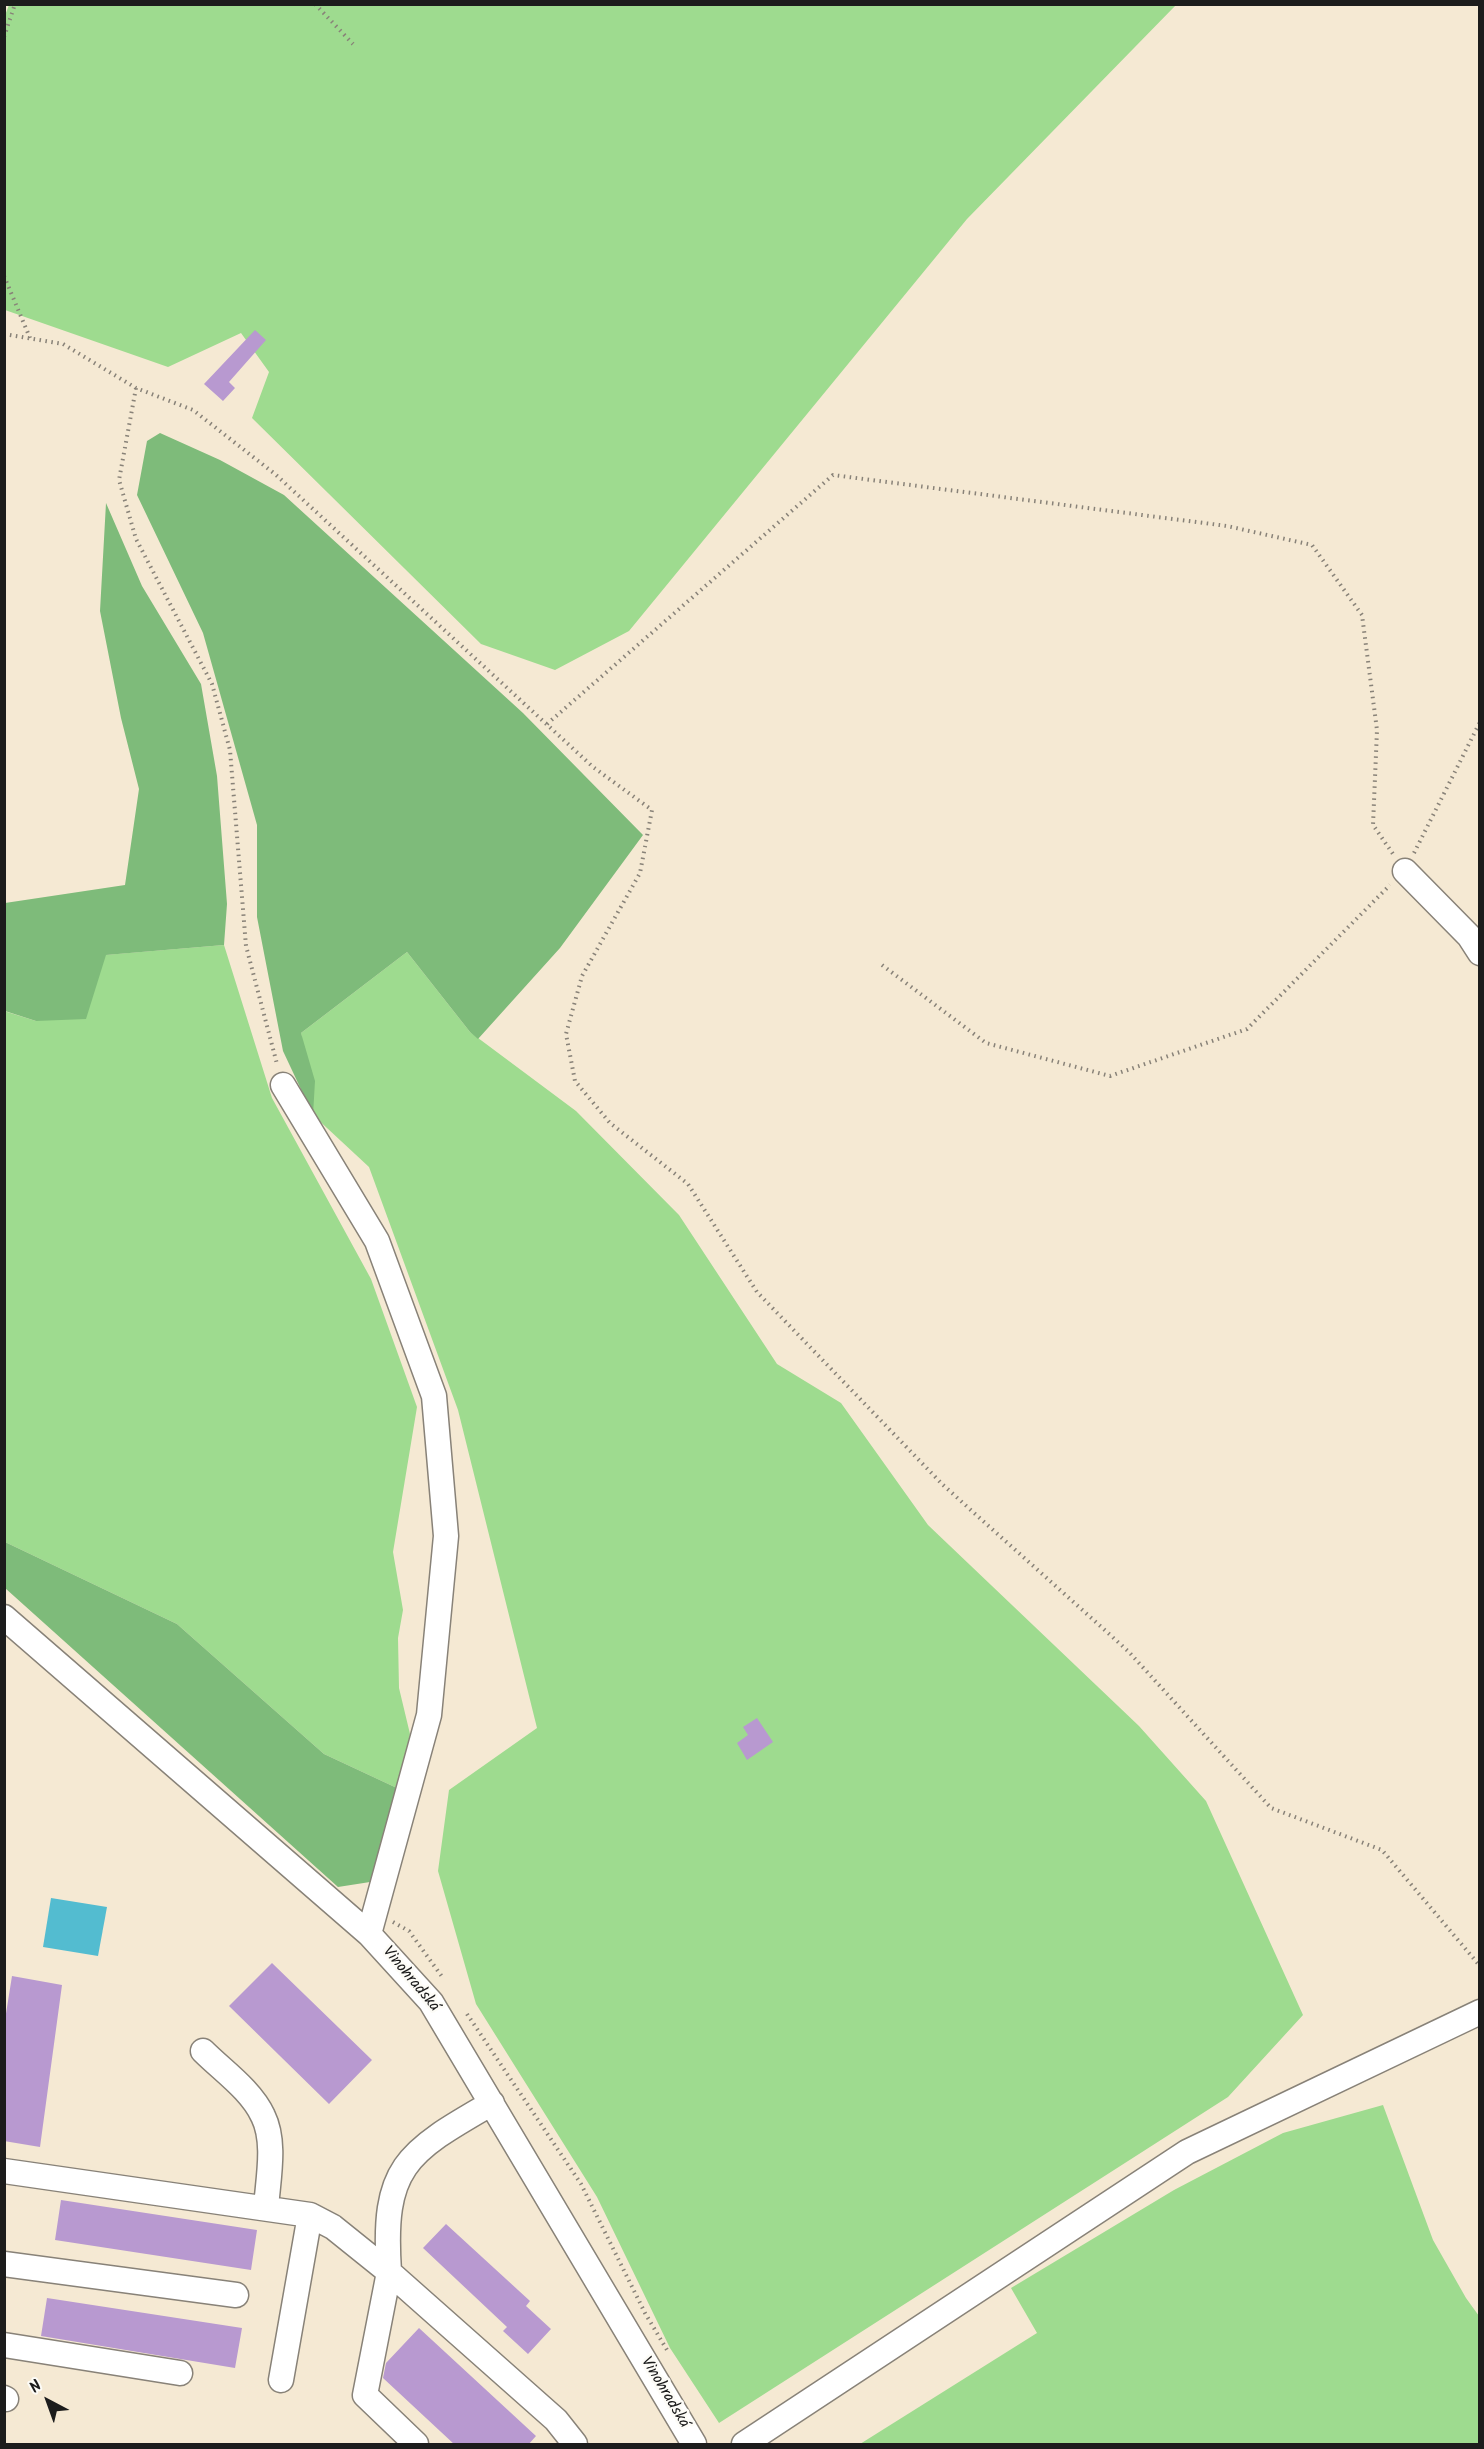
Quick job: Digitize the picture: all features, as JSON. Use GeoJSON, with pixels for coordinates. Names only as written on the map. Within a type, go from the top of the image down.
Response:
{"type":"FeatureCollection","features":[{"type":"Feature","properties":{"kind":"street"},"geometry":{"type":"LineString","coordinates":[[1405,871],[1469,936],[1479,953]]}},
{"type":"Feature","properties":{"kind":"street"},"geometry":{"type":"LineString","coordinates":[[283,1085],[377,1241],[434,1396],[446,1536],[429,1715],[372,1922]]}},
{"type":"Feature","properties":{"kind":"street","name":"Vinohradská"},"geometry":{"type":"LineString","coordinates":[[4,1617],[372,1922],[431,2002],[694,2445]]}},
{"type":"Feature","properties":{"kind":"street"},"geometry":{"type":"LineString","coordinates":[[744,2445],[1187,2152],[1479,2012]]}},
{"type":"Feature","properties":{"kind":"street"},"geometry":{"type":"LineString","coordinates":[[203,2051],[246,2093],[264,2117],[269,2142],[266,2208]]}},
{"type":"Feature","properties":{"kind":"street"},"geometry":{"type":"LineString","coordinates":[[416,2445],[365,2395],[389,2284],[388,2210],[397,2179],[430,2142],[492,2103]]}},
{"type":"Feature","properties":{"kind":"street"},"geometry":{"type":"LineString","coordinates":[[5,2173],[310,2215],[333,2227],[389,2272],[556,2420],[575,2445]]}},
{"type":"Feature","properties":{"kind":"street"},"geometry":{"type":"LineString","coordinates":[[281,2380],[310,2215]]}},
{"type":"Feature","properties":{"kind":"street"},"geometry":{"type":"LineString","coordinates":[[4,2264],[236,2295]]}},
{"type":"Feature","properties":{"kind":"street"},"geometry":{"type":"LineString","coordinates":[[4,2344],[180,2373]]}},
{"type":"Feature","properties":{"kind":"path"},"geometry":{"type":"LineString","coordinates":[[4,37],[15,4]]}},
{"type":"Feature","properties":{"kind":"path"},"geometry":{"type":"LineString","coordinates":[[315,4],[353,44]]}},
{"type":"Feature","properties":{"kind":"path"},"geometry":{"type":"LineString","coordinates":[[4,276],[30,338]]}},
{"type":"Feature","properties":{"kind":"path"},"geometry":{"type":"LineString","coordinates":[[4,334],[63,344],[136,388],[193,410],[275,474],[593,767],[652,810],[640,873],[582,976],[566,1034],[575,1081],[610,1123],[688,1184],[757,1292],[943,1485],[1128,1651],[1271,1808],[1382,1850],[1479,1966]]}},
{"type":"Feature","properties":{"kind":"path"},"geometry":{"type":"LineString","coordinates":[[136,388],[119,480],[136,539],[212,684],[230,750],[246,946],[283,1085]]}},
{"type":"Feature","properties":{"kind":"path"},"geometry":{"type":"LineString","coordinates":[[547,724],[833,475],[1227,526],[1312,545],[1362,615],[1377,730],[1373,825],[1405,871]]}},
{"type":"Feature","properties":{"kind":"path"},"geometry":{"type":"LineString","coordinates":[[882,965],[986,1043],[1110,1076],[1247,1029],[1405,871],[1479,722]]}},
{"type":"Feature","properties":{"kind":"path"},"geometry":{"type":"LineString","coordinates":[[372,1922],[409,1931],[447,1984]]}},
{"type":"Feature","properties":{"kind":"path"},"geometry":{"type":"LineString","coordinates":[[466,2013],[580,2184],[645,2313],[668,2352]]}},
{"type":"Feature","properties":{"kind":"green space"},"geometry":{"type":"Polygon","coordinates":[[[9,5],[1176,5],[967,219],[629,631],[555,670],[481,644],[252,418],[269,372],[241,333],[168,367],[5,310],[4,18],[9,5]]]}},
{"type":"Feature","properties":{"kind":"green space"},"geometry":{"type":"Polygon","coordinates":[[[160,433],[220,460],[284,495],[523,713],[643,835],[560,948],[478,1039],[407,952],[301,1033],[315,1081],[313,1115],[283,1051],[257,917],[257,825],[203,633],[137,495],[147,441],[160,433]]]}},
{"type":"Feature","properties":{"kind":"green space"},"geometry":{"type":"Polygon","coordinates":[[[106,503],[142,586],[201,684],[217,776],[227,904],[224,945],[106,955],[86,1019],[36,1021],[5,1011],[5,903],[125,885],[139,789],[121,718],[100,611],[106,503]]]}},
{"type":"Feature","properties":{"kind":"green space"},"geometry":{"type":"Polygon","coordinates":[[[224,945],[272,1098],[371,1279],[417,1407],[393,1552],[403,1610],[398,1638],[399,1688],[410,1734],[399,1789],[324,1754],[177,1624],[5,1542],[4,1011],[36,1021],[105,955],[224,945]]]}},
{"type":"Feature","properties":{"kind":"green space"},"geometry":{"type":"Polygon","coordinates":[[[407,952],[470,1032],[576,1111],[679,1215],[777,1364],[841,1403],[928,1525],[1139,1726],[1206,1801],[1303,2015],[1228,2097],[719,2423],[670,2348],[597,2197],[476,2004],[438,1871],[449,1790],[537,1728],[458,1410],[369,1167],[313,1115],[301,1033],[407,952]]]}},
{"type":"Feature","properties":{"kind":"green space"},"geometry":{"type":"Polygon","coordinates":[[[5,1542],[177,1624],[324,1754],[399,1789],[370,1882],[338,1887],[5,1588],[5,1542]]]}},
{"type":"Feature","properties":{"kind":"green space"},"geometry":{"type":"Polygon","coordinates":[[[1383,2105],[1433,2240],[1466,2298],[1479,2316],[1479,2444],[860,2444],[1037,2333],[1011,2288],[1174,2190],[1283,2133],[1383,2105]]]}},
{"type":"Feature","properties":{"kind":"water"},"geometry":{"type":"Polygon","coordinates":[[[51,1898],[107,1907],[98,1956],[43,1947],[51,1898]]]}},
{"type":"Feature","properties":{"kind":"building"},"geometry":{"type":"Polygon","coordinates":[[[255,330],[266,340],[229,382],[235,388],[223,401],[204,384],[255,330]]]}},
{"type":"Feature","properties":{"kind":"building"},"geometry":{"type":"Polygon","coordinates":[[[757,1718],[773,1742],[747,1760],[737,1743],[748,1735],[743,1727],[757,1718]]]}},
{"type":"Feature","properties":{"kind":"building"},"geometry":{"type":"Polygon","coordinates":[[[272,1963],[372,2060],[329,2104],[229,2006],[272,1963]]]}},
{"type":"Feature","properties":{"kind":"building"},"geometry":{"type":"Polygon","coordinates":[[[12,1976],[62,1985],[40,2147],[4,2141],[4,2026],[12,1976]]]}},
{"type":"Feature","properties":{"kind":"building"},"geometry":{"type":"Polygon","coordinates":[[[61,2200],[257,2230],[251,2270],[55,2240],[61,2200]]]}},
{"type":"Feature","properties":{"kind":"building"},"geometry":{"type":"Polygon","coordinates":[[[446,2224],[530,2301],[526,2306],[551,2329],[528,2354],[503,2331],[507,2327],[423,2248],[446,2224]]]}},
{"type":"Feature","properties":{"kind":"building"},"geometry":{"type":"Polygon","coordinates":[[[47,2298],[242,2328],[235,2368],[41,2336],[47,2298]]]}},
{"type":"Feature","properties":{"kind":"building"},"geometry":{"type":"Polygon","coordinates":[[[419,2328],[536,2436],[528,2445],[455,2445],[383,2378],[386,2363],[419,2328]]]}}]}
